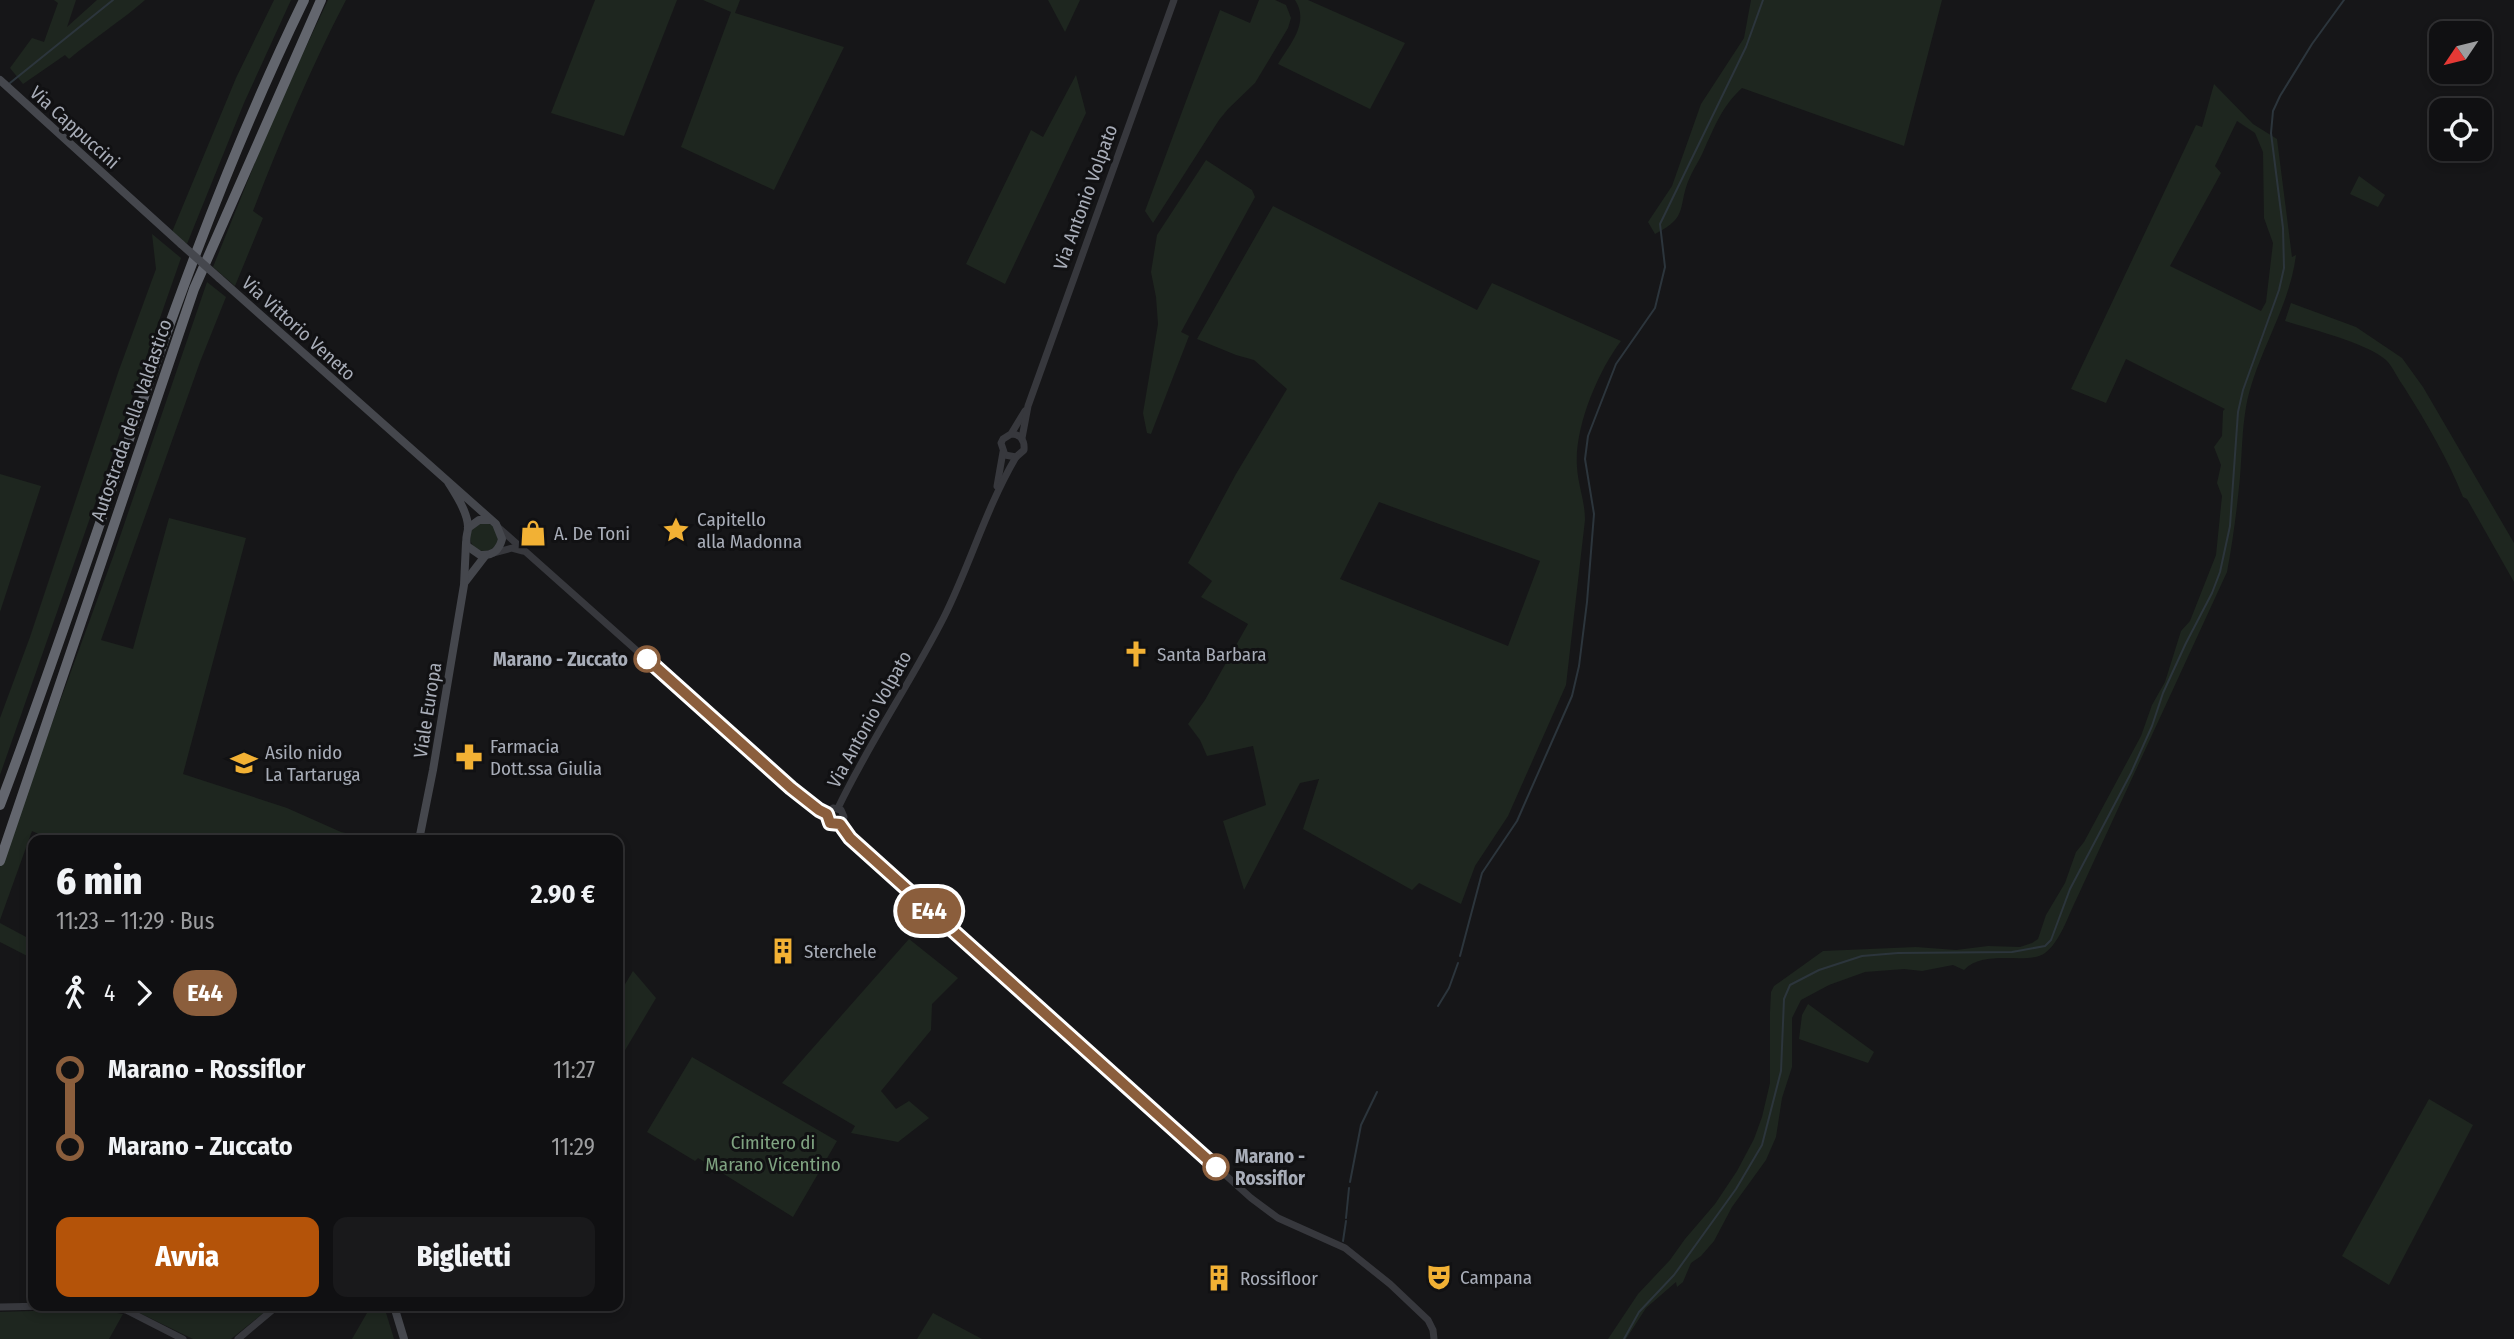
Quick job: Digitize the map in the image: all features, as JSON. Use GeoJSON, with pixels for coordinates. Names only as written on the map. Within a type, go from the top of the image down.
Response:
{"type":"FeatureCollection","features":[{"type":"Feature","properties":{"kind":"highway","name":"Autostrada della Valdastico"},"geometry":{"type":"LineString","coordinates":[[0,805],[195,249],[244,129],[304,0]]}},
{"type":"Feature","properties":{"kind":"highway","name":"Autostrada della Valdastico"},"geometry":{"type":"LineString","coordinates":[[0,861],[194,289],[321,0]]}},
{"type":"Feature","properties":{"kind":"main road","name":"Via Cappuccini"},"geometry":{"type":"LineString","coordinates":[[2,82],[129,198]]}},
{"type":"Feature","properties":{"kind":"main road","name":"Via Vittorio Veneto"},"geometry":{"type":"LineString","coordinates":[[129,198],[496,525]]}},
{"type":"Feature","properties":{"kind":"main road","name":"Via Vittorio Veneto"},"geometry":{"type":"LineString","coordinates":[[448,482],[458,497],[468,528],[466,540]]}},
{"type":"Feature","properties":{"kind":"main road"},"geometry":{"type":"LineString","coordinates":[[466,540],[470,550],[489,554],[502,539],[496,525],[479,520],[468,528]]}},
{"type":"Feature","properties":{"kind":"main road","name":"Viale Europa"},"geometry":{"type":"LineString","coordinates":[[420,835],[464,585],[466,540]]}},
{"type":"Feature","properties":{"kind":"main road","name":"Viale Europa"},"geometry":{"type":"LineString","coordinates":[[464,585],[489,554]]}},
{"type":"Feature","properties":{"kind":"main road"},"geometry":{"type":"LineString","coordinates":[[396,1311],[404,1339]]}},
{"type":"Feature","properties":{"kind":"street","name":"Via Antonio Volpato"},"geometry":{"type":"LineString","coordinates":[[1022,438],[1028,406],[1174,0]]}},
{"type":"Feature","properties":{"kind":"street","name":"Via Antonio Volpato"},"geometry":{"type":"LineString","coordinates":[[1011,434],[1028,406]]}},
{"type":"Feature","properties":{"kind":"street"},"geometry":{"type":"LineString","coordinates":[[1011,434],[1022,438],[1024,450],[1016,457],[1008,457],[1003,452],[1003,439],[1011,434]]}},
{"type":"Feature","properties":{"kind":"street","name":"Via Antonio Volpato"},"geometry":{"type":"LineString","coordinates":[[996,491],[1003,452]]}},
{"type":"Feature","properties":{"kind":"street","name":"Via Antonio Volpato"},"geometry":{"type":"LineString","coordinates":[[838,808],[943,619],[996,491],[1016,457]]}},
{"type":"Feature","properties":{"kind":"street","name":"Via Vittorio Veneto"},"geometry":{"type":"LineString","coordinates":[[496,525],[791,788],[827,814],[830,823],[840,824],[850,838],[929,911],[1251,1198],[1278,1218],[1345,1248],[1390,1284],[1428,1320],[1434,1339]]}},
{"type":"Feature","properties":{"kind":"street"},"geometry":{"type":"LineString","coordinates":[[489,554],[512,548],[530,555]]}},
{"type":"Feature","properties":{"kind":"street"},"geometry":{"type":"LineString","coordinates":[[827,814],[831,809],[838,808],[844,817],[840,824]]}},
{"type":"Feature","properties":{"kind":"street"},"geometry":{"type":"LineString","coordinates":[[0,1307],[28,1306]]}},
{"type":"Feature","properties":{"kind":"street"},"geometry":{"type":"LineString","coordinates":[[128,1311],[183,1339]]}},
{"type":"Feature","properties":{"kind":"street"},"geometry":{"type":"LineString","coordinates":[[238,1339],[271,1311]]}},
{"type":"Feature","properties":{"kind":"green space"},"geometry":{"type":"Polygon","coordinates":[[[54,0],[76,0],[67,27],[97,0],[145,0],[69,59],[65,55],[23,84],[10,68],[32,38],[44,42],[58,3],[54,0]]]}},
{"type":"Feature","properties":{"kind":"green space"},"geometry":{"type":"Polygon","coordinates":[[[274,0],[291,0],[244,103],[187,244],[172,232],[236,78],[274,0]]]}},
{"type":"Feature","properties":{"kind":"green space"},"geometry":{"type":"Polygon","coordinates":[[[328,0],[346,0],[296,104],[253,211],[263,218],[235,286],[213,267],[275,113],[328,0]]]}},
{"type":"Feature","properties":{"kind":"green space"},"geometry":{"type":"Polygon","coordinates":[[[595,0],[677,0],[624,136],[551,113],[595,0]]]}},
{"type":"Feature","properties":{"kind":"green space"},"geometry":{"type":"Polygon","coordinates":[[[703,0],[740,0],[735,13],[844,47],[774,190],[681,147],[731,12],[703,0]]]}},
{"type":"Feature","properties":{"kind":"green space"},"geometry":{"type":"Polygon","coordinates":[[[1048,0],[1080,0],[1065,32],[1048,0]]]}},
{"type":"Feature","properties":{"kind":"green space"},"geometry":{"type":"Polygon","coordinates":[[[1259,0],[1275,0],[1286,5],[1291,18],[1288,28],[1255,83],[1219,120],[1153,223],[1145,211],[1220,10],[1250,23],[1259,0]]]}},
{"type":"Feature","properties":{"kind":"green space"},"geometry":{"type":"Polygon","coordinates":[[[1295,0],[1308,0],[1405,43],[1370,109],[1278,64],[1297,33],[1300,17],[1295,0]]]}},
{"type":"Feature","properties":{"kind":"green space"},"geometry":{"type":"Polygon","coordinates":[[[1751,0],[1942,0],[1904,146],[1742,88],[1729,102],[1715,126],[1690,177],[1678,216],[1655,234],[1648,222],[1672,186],[1701,104],[1744,38],[1751,0]]]}},
{"type":"Feature","properties":{"kind":"green space"},"geometry":{"type":"Polygon","coordinates":[[[1076,75],[1086,113],[1005,284],[966,264],[1031,130],[1043,137],[1076,75]]]}},
{"type":"Feature","properties":{"kind":"green space"},"geometry":{"type":"Polygon","coordinates":[[[2214,84],[2253,124],[2277,139],[2292,257],[2296,255],[2287,295],[2257,369],[2246,407],[2238,501],[2227,572],[2063,928],[2050,948],[2037,957],[1983,960],[1964,970],[1953,965],[1922,971],[1904,969],[1865,972],[1829,985],[1801,1000],[1792,1018],[1792,1067],[1782,1098],[1776,1137],[1766,1160],[1732,1207],[1714,1241],[1691,1263],[1683,1282],[1677,1287],[1676,1282],[1646,1308],[1626,1339],[1608,1339],[1638,1294],[1670,1260],[1715,1204],[1754,1139],[1770,1083],[1770,1012],[1774,986],[1823,951],[1916,947],[1956,950],[1988,946],[2020,947],[2038,939],[2046,915],[2065,883],[2076,852],[2141,736],[2152,705],[2165,682],[2181,631],[2190,621],[2216,555],[2222,496],[2217,483],[2221,465],[2214,447],[2222,436],[2225,409],[2126,359],[2106,403],[2071,389],[2196,125],[2202,127],[2214,84]],[[2237,121],[2215,166],[2221,173],[2170,266],[2261,311],[2266,302],[2273,243],[2264,218],[2263,152],[2255,133],[2237,121]]]}},
{"type":"Feature","properties":{"kind":"green space"},"geometry":{"type":"Polygon","coordinates":[[[1206,160],[1252,190],[1255,197],[1181,332],[1189,336],[1151,434],[1147,433],[1143,413],[1158,324],[1151,272],[1157,235],[1206,160]]]}},
{"type":"Feature","properties":{"kind":"green space"},"geometry":{"type":"Polygon","coordinates":[[[2359,176],[2385,195],[2378,207],[2350,194],[2359,176]]]}},
{"type":"Feature","properties":{"kind":"green space"},"geometry":{"type":"Polygon","coordinates":[[[1273,206],[1477,310],[1492,283],[1621,341],[1596,384],[1579,435],[1577,467],[1585,520],[1566,685],[1508,816],[1475,866],[1461,904],[1419,883],[1412,890],[1303,829],[1319,779],[1300,783],[1244,890],[1223,821],[1266,805],[1253,746],[1207,756],[1200,740],[1188,724],[1205,700],[1248,624],[1201,597],[1212,581],[1188,563],[1236,474],[1287,389],[1254,360],[1197,339],[1273,206]],[[1379,502],[1340,579],[1508,646],[1540,561],[1379,502]]]}},
{"type":"Feature","properties":{"kind":"green space"},"geometry":{"type":"Polygon","coordinates":[[[152,234],[181,258],[0,775],[0,718],[156,269],[152,234]]]}},
{"type":"Feature","properties":{"kind":"green space"},"geometry":{"type":"Polygon","coordinates":[[[207,282],[226,297],[200,362],[101,640],[133,649],[169,518],[246,538],[183,774],[287,808],[341,832],[355,835],[41,835],[32,831],[28,835],[28,842],[0,920],[0,865],[114,554],[207,282]]]}},
{"type":"Feature","properties":{"kind":"green space"},"geometry":{"type":"Polygon","coordinates":[[[2291,303],[2356,327],[2402,358],[2423,387],[2514,543],[2514,582],[2467,499],[2463,497],[2428,427],[2389,363],[2352,342],[2285,321],[2291,303]]]}},
{"type":"Feature","properties":{"kind":"green space"},"geometry":{"type":"Polygon","coordinates":[[[0,474],[41,486],[0,612],[0,474]]]}},
{"type":"Feature","properties":{"kind":"green space"},"geometry":{"type":"Polygon","coordinates":[[[484,523],[494,527],[498,537],[494,547],[484,551],[474,547],[470,537],[474,527],[484,523]]]}},
{"type":"Feature","properties":{"kind":"green space"},"geometry":{"type":"Polygon","coordinates":[[[0,923],[28,938],[28,956],[0,942],[0,923]]]}},
{"type":"Feature","properties":{"kind":"green space"},"geometry":{"type":"Polygon","coordinates":[[[909,939],[958,978],[932,1004],[931,1030],[881,1091],[896,1109],[909,1101],[929,1118],[898,1142],[851,1133],[855,1126],[782,1083],[909,939]]]}},
{"type":"Feature","properties":{"kind":"green space"},"geometry":{"type":"Polygon","coordinates":[[[633,971],[656,998],[623,1054],[623,988],[633,971]]]}},
{"type":"Feature","properties":{"kind":"green space"},"geometry":{"type":"Polygon","coordinates":[[[1808,1004],[1874,1052],[1868,1063],[1799,1039],[1802,1015],[1808,1004]]]}},
{"type":"Feature","properties":{"kind":"green space","name":"Cimitero di Marano Vicentino"},"geometry":{"type":"Polygon","coordinates":[[[692,1057],[837,1141],[793,1217],[698,1158],[695,1161],[647,1132],[692,1057]]]}},
{"type":"Feature","properties":{"kind":"green space"},"geometry":{"type":"Polygon","coordinates":[[[2429,1099],[2473,1125],[2389,1285],[2342,1256],[2429,1099]]]}},
{"type":"Feature","properties":{"kind":"green space"},"geometry":{"type":"Polygon","coordinates":[[[106,1311],[123,1314],[109,1339],[0,1339],[0,1312],[106,1311]]]}},
{"type":"Feature","properties":{"kind":"green space"},"geometry":{"type":"Polygon","coordinates":[[[135,1311],[266,1311],[231,1339],[193,1339],[135,1311]]]}},
{"type":"Feature","properties":{"kind":"green space"},"geometry":{"type":"Polygon","coordinates":[[[368,1311],[386,1311],[394,1339],[352,1339],[368,1311]]]}},
{"type":"Feature","properties":{"kind":"green space"},"geometry":{"type":"Polygon","coordinates":[[[933,1313],[982,1339],[917,1339],[933,1313]]]}},
{"type":"Feature","properties":{"kind":"waterway"},"geometry":{"type":"LineString","coordinates":[[10,83],[113,0]]}},
{"type":"Feature","properties":{"kind":"waterway"},"geometry":{"type":"LineString","coordinates":[[1460,956],[1482,873],[1517,821],[1572,696],[1579,666],[1587,602],[1594,514],[1585,459],[1588,436],[1616,364],[1655,308],[1665,267],[1660,224],[1746,47],[1763,0]]}},
{"type":"Feature","properties":{"kind":"waterway"},"geometry":{"type":"LineString","coordinates":[[1624,1339],[1639,1312],[1674,1275],[1736,1189],[1762,1145],[1781,1071],[1784,999],[1790,985],[1819,970],[1862,956],[2012,952],[2045,946],[2051,940],[2070,889],[2131,773],[2163,693],[2220,572],[2230,526],[2238,412],[2284,268],[2283,228],[2271,133],[2273,111],[2312,44],[2344,0]]}},
{"type":"Feature","properties":{"kind":"waterway"},"geometry":{"type":"LineString","coordinates":[[1438,1006],[1449,988],[1458,963]]}},
{"type":"Feature","properties":{"kind":"waterway"},"geometry":{"type":"LineString","coordinates":[[1350,1182],[1361,1125],[1377,1092]]}},
{"type":"Feature","properties":{"kind":"waterway"},"geometry":{"type":"LineString","coordinates":[[1346,1218],[1349,1188]]}},
{"type":"Feature","properties":{"kind":"waterway"},"geometry":{"type":"LineString","coordinates":[[1343,1241],[1346,1221]]}},
{"type":"Feature","properties":{"kind":"bus line","name":"E44"},"geometry":{"type":"LineString","coordinates":[[647,659],[791,788],[827,814],[830,823],[840,824],[850,838],[929,911],[1216,1167]]}},
{"type":"Feature","properties":{"kind":"place","name":"Capitello alla Madonna"},"geometry":{"type":"Point","coordinates":[676,530]}},
{"type":"Feature","properties":{"kind":"place","name":"A. De Toni"},"geometry":{"type":"Point","coordinates":[533,533]}},
{"type":"Feature","properties":{"kind":"place","name":"Santa Barbara"},"geometry":{"type":"Point","coordinates":[1136,654]}},
{"type":"Feature","properties":{"kind":"place","name":"Marano - Zuccato"},"geometry":{"type":"Point","coordinates":[647,659]}},
{"type":"Feature","properties":{"kind":"place","name":"Farmacia Dott.ssa Giulia"},"geometry":{"type":"Point","coordinates":[469,757]}},
{"type":"Feature","properties":{"kind":"place","name":"Asilo nido La Tartaruga"},"geometry":{"type":"Point","coordinates":[244,763]}},
{"type":"Feature","properties":{"kind":"place","name":"Sterchele"},"geometry":{"type":"Point","coordinates":[783,951]}},
{"type":"Feature","properties":{"kind":"place","name":"Marano - Rossiflor"},"geometry":{"type":"Point","coordinates":[1216,1167]}},
{"type":"Feature","properties":{"kind":"place","name":"Campana"},"geometry":{"type":"Point","coordinates":[1439,1277]}},
{"type":"Feature","properties":{"kind":"place","name":"Rossifloor"},"geometry":{"type":"Point","coordinates":[1219,1278]}}]}
